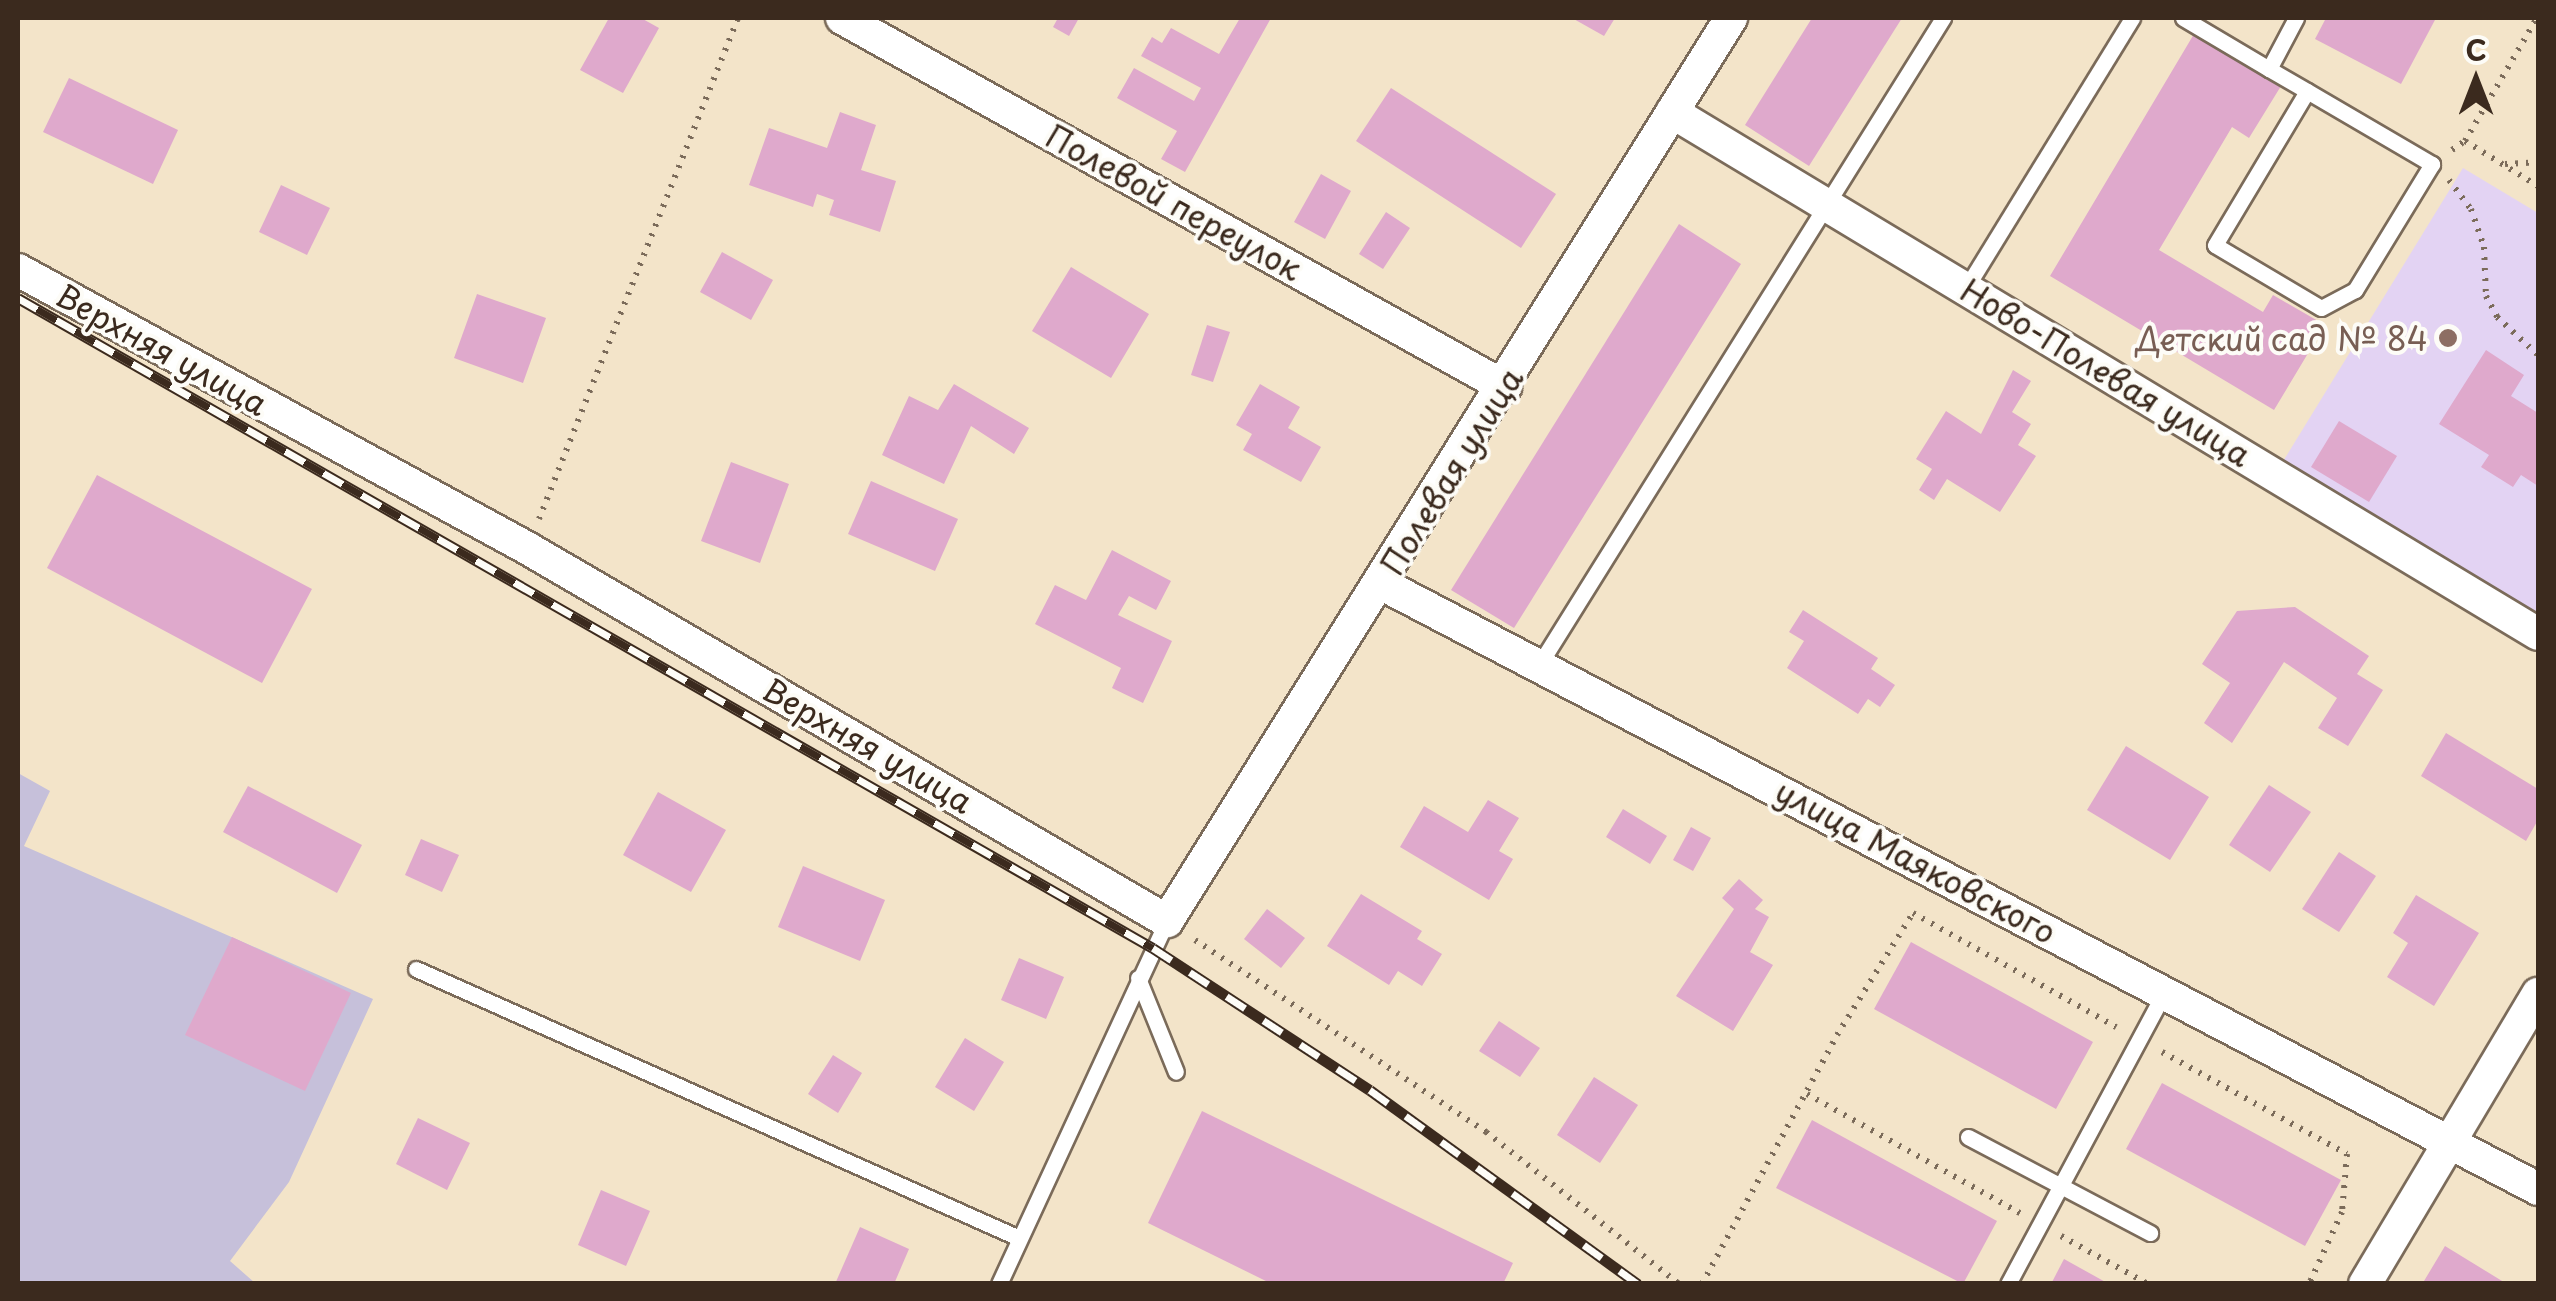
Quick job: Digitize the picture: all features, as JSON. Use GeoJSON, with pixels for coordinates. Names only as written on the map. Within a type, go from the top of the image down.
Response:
{"type":"FeatureCollection","features":[{"type":"Feature","properties":{"kind":"street","name":"Полевой переулок"},"geometry":{"type":"LineString","coordinates":[[842,18],[1505,387]]}},
{"type":"Feature","properties":{"kind":"street","name":"Полевая улица"},"geometry":{"type":"LineString","coordinates":[[1167,921],[1505,387],[1731,18]]}},
{"type":"Feature","properties":{"kind":"street","name":"Ново-Полевая улица"},"geometry":{"type":"LineString","coordinates":[[1672,112],[2538,634]]}},
{"type":"Feature","properties":{"kind":"street","name":"Верхняя улица"},"geometry":{"type":"LineString","coordinates":[[18,270],[527,548],[1167,921]]}},
{"type":"Feature","properties":{"kind":"street","name":"улица Маяковского"},"geometry":{"type":"LineString","coordinates":[[1380,584],[2452,1140],[2538,1189]]}},
{"type":"Feature","properties":{"kind":"street"},"geometry":{"type":"LineString","coordinates":[[2365,1284],[2538,994]]}},
{"type":"Feature","properties":{"kind":"lane"},"geometry":{"type":"LineString","coordinates":[[1539,665],[1824,202],[1943,18]]}},
{"type":"Feature","properties":{"kind":"lane"},"geometry":{"type":"LineString","coordinates":[[1966,288],[2132,18]]}},
{"type":"Feature","properties":{"kind":"lane"},"geometry":{"type":"LineString","coordinates":[[2183,18],[2432,164],[2355,290],[2320,308],[2215,245],[2306,91]]}},
{"type":"Feature","properties":{"kind":"lane"},"geometry":{"type":"LineString","coordinates":[[2268,69],[2296,18]]}},
{"type":"Feature","properties":{"kind":"lane"},"geometry":{"type":"LineString","coordinates":[[999,1284],[1120,1034],[1138,978],[1167,921]]}},
{"type":"Feature","properties":{"kind":"lane"},"geometry":{"type":"LineString","coordinates":[[416,969],[1019,1238]]}},
{"type":"Feature","properties":{"kind":"lane"},"geometry":{"type":"LineString","coordinates":[[1138,978],[1176,1072]]}},
{"type":"Feature","properties":{"kind":"lane"},"geometry":{"type":"LineString","coordinates":[[2008,1284],[2135,1037],[2165,992]]}},
{"type":"Feature","properties":{"kind":"lane"},"geometry":{"type":"LineString","coordinates":[[1968,1137],[2150,1232]]}},
{"type":"Feature","properties":{"kind":"path"},"geometry":{"type":"LineString","coordinates":[[527,548],[738,18]]}},
{"type":"Feature","properties":{"kind":"path"},"geometry":{"type":"LineString","coordinates":[[2537,18],[2465,141],[2432,164],[2471,209],[2484,247],[2486,296],[2497,317],[2538,356]]}},
{"type":"Feature","properties":{"kind":"path"},"geometry":{"type":"LineString","coordinates":[[2465,141],[2538,186]]}},
{"type":"Feature","properties":{"kind":"path"},"geometry":{"type":"LineString","coordinates":[[2503,164],[2538,162]]}},
{"type":"Feature","properties":{"kind":"path"},"geometry":{"type":"LineString","coordinates":[[1702,1284],[1913,913]]}},
{"type":"Feature","properties":{"kind":"path"},"geometry":{"type":"LineString","coordinates":[[1167,921],[1486,1132],[1679,1284]]}},
{"type":"Feature","properties":{"kind":"path"},"geometry":{"type":"LineString","coordinates":[[1807,1094],[2148,1284]]}},
{"type":"Feature","properties":{"kind":"path"},"geometry":{"type":"LineString","coordinates":[[2309,1284],[2342,1212],[2348,1154]]}},
{"type":"Feature","properties":{"kind":"shaded area","name":"Детский сад № 84"},"geometry":{"type":"Polygon","coordinates":[[[2463,168],[2538,213],[2538,622],[2282,463],[2463,168]]]}},
{"type":"Feature","properties":{"kind":"shaded area"},"geometry":{"type":"Polygon","coordinates":[[[18,773],[50,791],[24,846],[373,999],[289,1182],[230,1261],[255,1283],[18,1283],[18,773]]]}},
{"type":"Feature","properties":{"kind":"building"},"geometry":{"type":"Polygon","coordinates":[[[609,18],[641,18],[659,28],[623,93],[580,70],[609,18]]]}},
{"type":"Feature","properties":{"kind":"building"},"geometry":{"type":"Polygon","coordinates":[[[1058,18],[1079,18],[1069,36],[1053,27],[1058,18]]]}},
{"type":"Feature","properties":{"kind":"building"},"geometry":{"type":"Polygon","coordinates":[[[1240,18],[1271,18],[1185,172],[1161,159],[1177,131],[1117,98],[1134,68],[1194,101],[1201,88],[1141,56],[1152,37],[1162,43],[1171,28],[1219,54],[1240,18]]]}},
{"type":"Feature","properties":{"kind":"building"},"geometry":{"type":"Polygon","coordinates":[[[1572,18],[1615,18],[1604,36],[1572,18]]]}},
{"type":"Feature","properties":{"kind":"building"},"geometry":{"type":"Polygon","coordinates":[[[1812,18],[1902,18],[1809,166],[1745,125],[1812,18]]]}},
{"type":"Feature","properties":{"kind":"building"},"geometry":{"type":"Polygon","coordinates":[[[2326,18],[2436,18],[2401,84],[2315,39],[2326,18]]]}},
{"type":"Feature","properties":{"kind":"building"},"geometry":{"type":"Polygon","coordinates":[[[2194,34],[2281,86],[2249,138],[2232,127],[2159,250],[2263,312],[2273,295],[2325,325],[2274,410],[2050,276],[2194,34]]]}},
{"type":"Feature","properties":{"kind":"building"},"geometry":{"type":"Polygon","coordinates":[[[69,78],[178,130],[153,184],[43,132],[69,78]]]}},
{"type":"Feature","properties":{"kind":"building"},"geometry":{"type":"Polygon","coordinates":[[[1391,88],[1556,194],[1521,248],[1356,141],[1391,88]]]}},
{"type":"Feature","properties":{"kind":"building"},"geometry":{"type":"Polygon","coordinates":[[[840,112],[876,125],[861,170],[896,181],[880,232],[829,215],[834,200],[817,194],[813,207],[749,185],[769,128],[827,148],[840,112]]]}},
{"type":"Feature","properties":{"kind":"building"},"geometry":{"type":"Polygon","coordinates":[[[1321,174],[1351,191],[1325,239],[1294,222],[1321,174]]]}},
{"type":"Feature","properties":{"kind":"building"},"geometry":{"type":"Polygon","coordinates":[[[281,185],[330,208],[307,255],[259,232],[281,185]]]}},
{"type":"Feature","properties":{"kind":"building"},"geometry":{"type":"Polygon","coordinates":[[[1386,212],[1410,228],[1383,269],[1359,254],[1386,212]]]}},
{"type":"Feature","properties":{"kind":"building"},"geometry":{"type":"Polygon","coordinates":[[[1679,224],[1741,264],[1514,628],[1451,590],[1679,224]]]}},
{"type":"Feature","properties":{"kind":"building"},"geometry":{"type":"Polygon","coordinates":[[[722,252],[773,280],[751,320],[700,292],[722,252]]]}},
{"type":"Feature","properties":{"kind":"building"},"geometry":{"type":"Polygon","coordinates":[[[1071,267],[1149,314],[1111,378],[1032,331],[1071,267]]]}},
{"type":"Feature","properties":{"kind":"building"},"geometry":{"type":"Polygon","coordinates":[[[477,294],[546,318],[523,383],[454,358],[477,294]]]}},
{"type":"Feature","properties":{"kind":"building"},"geometry":{"type":"Polygon","coordinates":[[[1207,325],[1230,332],[1213,382],[1191,375],[1207,325]]]}},
{"type":"Feature","properties":{"kind":"building"},"geometry":{"type":"Polygon","coordinates":[[[2486,350],[2524,375],[2511,396],[2538,413],[2538,486],[2521,475],[2513,487],[2481,467],[2489,455],[2439,424],[2486,350]]]}},
{"type":"Feature","properties":{"kind":"building"},"geometry":{"type":"Polygon","coordinates":[[[2013,370],[2031,381],[2012,412],[2031,424],[2018,445],[2036,456],[2000,512],[1947,479],[1934,500],[1919,490],[1932,469],[1916,459],[1946,411],[1981,434],[2013,370]]]}},
{"type":"Feature","properties":{"kind":"building"},"geometry":{"type":"Polygon","coordinates":[[[954,384],[1029,428],[1014,454],[971,426],[944,484],[882,455],[909,396],[938,410],[954,384]]]}},
{"type":"Feature","properties":{"kind":"building"},"geometry":{"type":"Polygon","coordinates":[[[1260,384],[1300,407],[1288,428],[1321,447],[1301,482],[1243,450],[1252,434],[1236,425],[1260,384]]]}},
{"type":"Feature","properties":{"kind":"building"},"geometry":{"type":"Polygon","coordinates":[[[2339,421],[2397,456],[2369,502],[2311,467],[2339,421]]]}},
{"type":"Feature","properties":{"kind":"building"},"geometry":{"type":"Polygon","coordinates":[[[731,462],[789,484],[760,563],[701,541],[731,462]]]}},
{"type":"Feature","properties":{"kind":"building"},"geometry":{"type":"Polygon","coordinates":[[[97,475],[312,589],[262,683],[47,568],[97,475]]]}},
{"type":"Feature","properties":{"kind":"building"},"geometry":{"type":"Polygon","coordinates":[[[871,481],[958,519],[935,571],[848,534],[871,481]]]}},
{"type":"Feature","properties":{"kind":"building"},"geometry":{"type":"Polygon","coordinates":[[[1112,550],[1171,581],[1156,610],[1129,596],[1118,615],[1172,641],[1143,703],[1112,688],[1121,668],[1035,624],[1055,585],[1086,600],[1112,550]]]}},
{"type":"Feature","properties":{"kind":"building"},"geometry":{"type":"Polygon","coordinates":[[[2295,607],[2369,656],[2357,674],[2383,690],[2348,746],[2318,728],[2337,698],[2284,662],[2232,743],[2204,723],[2230,683],[2202,664],[2237,611],[2295,607]]]}},
{"type":"Feature","properties":{"kind":"building"},"geometry":{"type":"Polygon","coordinates":[[[1803,610],[1878,658],[1871,669],[1895,685],[1880,707],[1868,699],[1858,714],[1787,668],[1804,641],[1789,632],[1803,610]]]}},
{"type":"Feature","properties":{"kind":"building"},"geometry":{"type":"Polygon","coordinates":[[[2446,733],[2538,789],[2538,820],[2526,841],[2421,776],[2446,733]]]}},
{"type":"Feature","properties":{"kind":"building"},"geometry":{"type":"Polygon","coordinates":[[[2126,746],[2209,797],[2170,860],[2087,810],[2126,746]]]}},
{"type":"Feature","properties":{"kind":"building"},"geometry":{"type":"Polygon","coordinates":[[[2269,785],[2311,812],[2270,872],[2229,845],[2269,785]]]}},
{"type":"Feature","properties":{"kind":"building"},"geometry":{"type":"Polygon","coordinates":[[[248,786],[362,845],[337,893],[223,832],[248,786]]]}},
{"type":"Feature","properties":{"kind":"building"},"geometry":{"type":"Polygon","coordinates":[[[658,792],[726,830],[691,892],[623,855],[658,792]]]}},
{"type":"Feature","properties":{"kind":"building"},"geometry":{"type":"Polygon","coordinates":[[[1488,800],[1519,818],[1499,851],[1513,859],[1489,900],[1400,847],[1424,806],[1468,832],[1488,800]]]}},
{"type":"Feature","properties":{"kind":"building"},"geometry":{"type":"Polygon","coordinates":[[[1623,809],[1667,836],[1650,864],[1606,837],[1623,809]]]}},
{"type":"Feature","properties":{"kind":"building"},"geometry":{"type":"Polygon","coordinates":[[[1691,827],[1711,838],[1693,871],[1673,860],[1691,827]]]}},
{"type":"Feature","properties":{"kind":"building"},"geometry":{"type":"Polygon","coordinates":[[[421,839],[459,855],[442,892],[405,875],[421,839]]]}},
{"type":"Feature","properties":{"kind":"building"},"geometry":{"type":"Polygon","coordinates":[[[2339,852],[2376,876],[2339,932],[2302,909],[2339,852]]]}},
{"type":"Feature","properties":{"kind":"building"},"geometry":{"type":"Polygon","coordinates":[[[803,866],[885,900],[860,961],[778,927],[803,866]]]}},
{"type":"Feature","properties":{"kind":"building"},"geometry":{"type":"Polygon","coordinates":[[[1739,879],[1763,900],[1755,909],[1769,917],[1750,952],[1773,965],[1733,1031],[1676,996],[1734,909],[1722,898],[1739,879]]]}},
{"type":"Feature","properties":{"kind":"building"},"geometry":{"type":"Polygon","coordinates":[[[1361,894],[1422,931],[1417,939],[1442,954],[1422,986],[1398,971],[1389,985],[1327,946],[1361,894]]]}},
{"type":"Feature","properties":{"kind":"building"},"geometry":{"type":"Polygon","coordinates":[[[2416,895],[2479,933],[2434,1006],[2387,977],[2408,943],[2393,933],[2416,895]]]}},
{"type":"Feature","properties":{"kind":"building"},"geometry":{"type":"Polygon","coordinates":[[[1267,909],[1305,938],[1281,968],[1244,939],[1267,909]]]}},
{"type":"Feature","properties":{"kind":"building"},"geometry":{"type":"Polygon","coordinates":[[[232,937],[351,993],[305,1091],[185,1035],[232,937]]]}},
{"type":"Feature","properties":{"kind":"building"},"geometry":{"type":"Polygon","coordinates":[[[1911,942],[2093,1042],[2056,1109],[1874,1009],[1911,942]]]}},
{"type":"Feature","properties":{"kind":"building"},"geometry":{"type":"Polygon","coordinates":[[[1019,958],[1064,977],[1046,1019],[1001,1000],[1019,958]]]}},
{"type":"Feature","properties":{"kind":"building"},"geometry":{"type":"Polygon","coordinates":[[[1499,1021],[1540,1048],[1520,1077],[1479,1051],[1499,1021]]]}},
{"type":"Feature","properties":{"kind":"building"},"geometry":{"type":"Polygon","coordinates":[[[965,1038],[1004,1062],[974,1111],[935,1087],[965,1038]]]}},
{"type":"Feature","properties":{"kind":"building"},"geometry":{"type":"Polygon","coordinates":[[[833,1055],[862,1073],[838,1113],[808,1094],[833,1055]]]}},
{"type":"Feature","properties":{"kind":"building"},"geometry":{"type":"Polygon","coordinates":[[[1594,1077],[1638,1105],[1600,1163],[1557,1135],[1594,1077]]]}},
{"type":"Feature","properties":{"kind":"building"},"geometry":{"type":"Polygon","coordinates":[[[2162,1083],[2341,1180],[2305,1246],[2126,1149],[2162,1083]]]}},
{"type":"Feature","properties":{"kind":"building"},"geometry":{"type":"Polygon","coordinates":[[[1202,1111],[1513,1263],[1503,1284],[1272,1284],[1148,1223],[1202,1111]]]}},
{"type":"Feature","properties":{"kind":"building"},"geometry":{"type":"Polygon","coordinates":[[[418,1118],[470,1143],[447,1190],[396,1164],[418,1118]]]}},
{"type":"Feature","properties":{"kind":"building"},"geometry":{"type":"Polygon","coordinates":[[[1812,1120],[1997,1221],[1963,1284],[1776,1188],[1812,1120]]]}},
{"type":"Feature","properties":{"kind":"building"},"geometry":{"type":"Polygon","coordinates":[[[601,1190],[650,1211],[626,1266],[578,1245],[601,1190]]]}},
{"type":"Feature","properties":{"kind":"building"},"geometry":{"type":"Polygon","coordinates":[[[860,1227],[909,1249],[894,1284],[835,1284],[860,1227]]]}},
{"type":"Feature","properties":{"kind":"building"},"geometry":{"type":"Polygon","coordinates":[[[2445,1246],[2507,1284],[2428,1284],[2424,1281],[2445,1246]]]}},
{"type":"Feature","properties":{"kind":"building"},"geometry":{"type":"Polygon","coordinates":[[[2064,1259],[2109,1284],[2051,1284],[2064,1259]]]}},
{"type":"Feature","properties":{"kind":"railway"},"geometry":{"type":"LineString","coordinates":[[18,298],[1153,948],[1370,1090],[1638,1284]]}},
{"type":"Feature","properties":{"kind":"place","name":"Детский сад № 84"},"geometry":{"type":"Point","coordinates":[2448,338]}}]}
